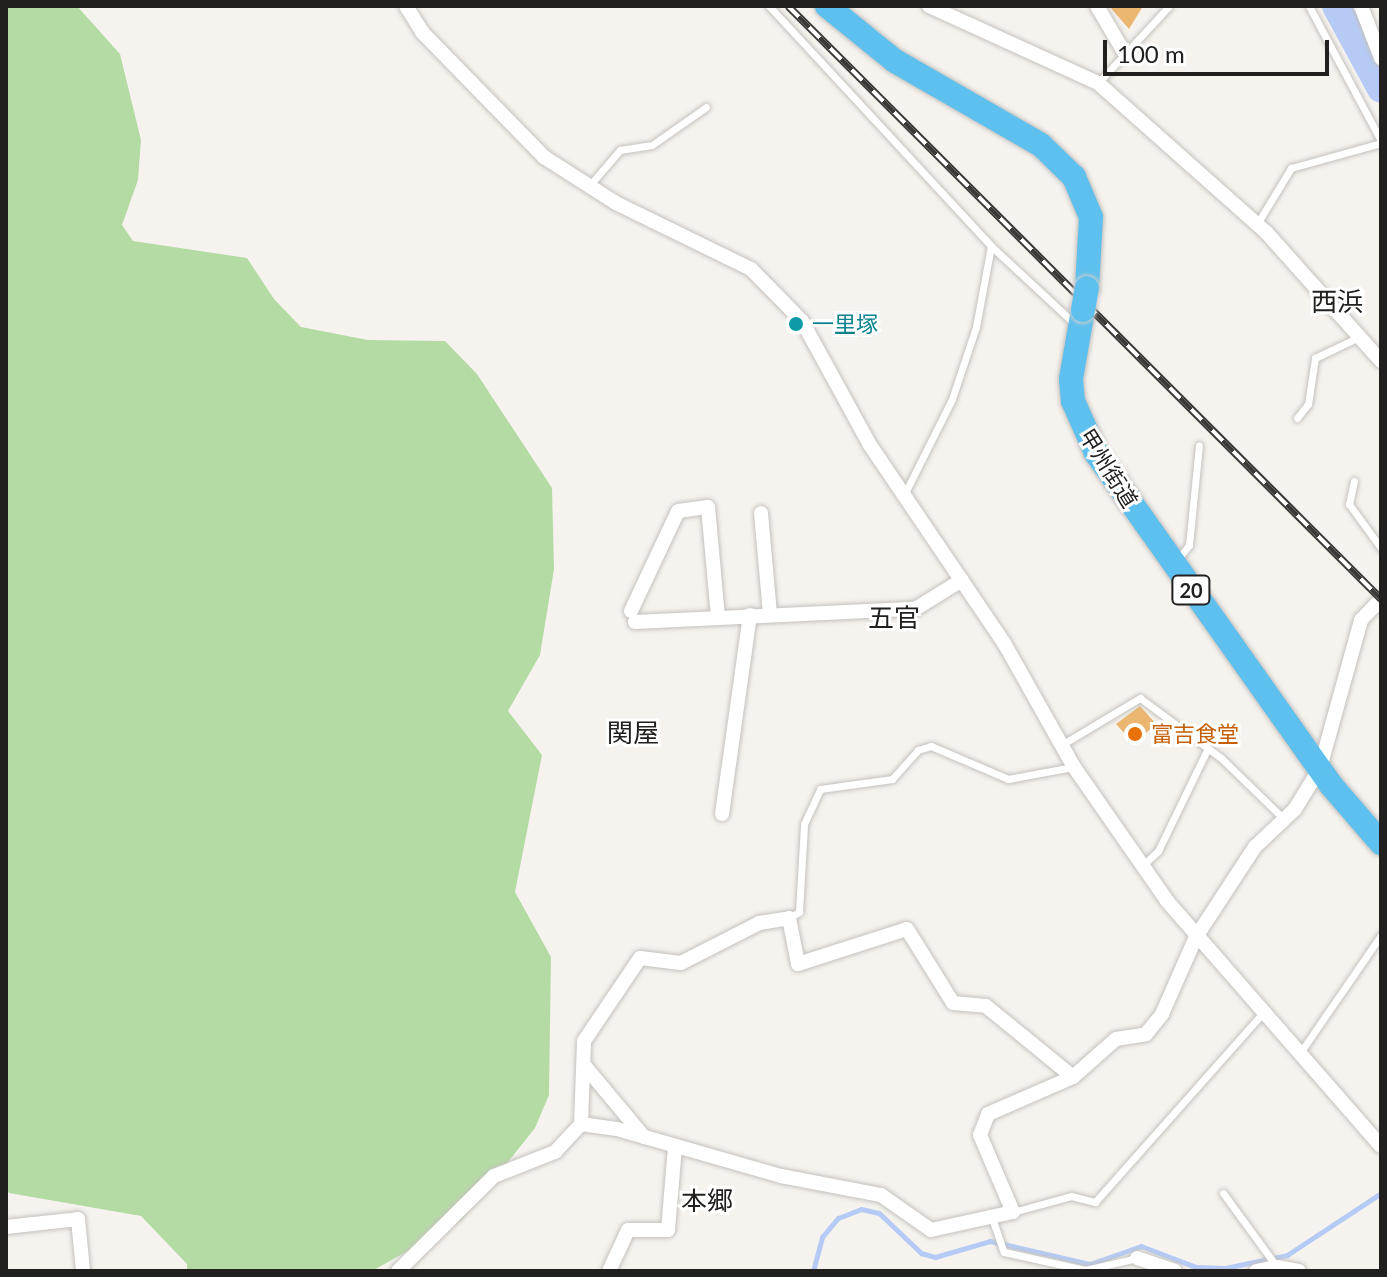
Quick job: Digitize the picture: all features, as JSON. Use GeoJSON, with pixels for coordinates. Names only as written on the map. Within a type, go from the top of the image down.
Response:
{"type":"FeatureCollection","features":[{"type":"Feature","properties":{"kind":"highway","name":"甲州街道"},"geometry":{"type":"LineString","coordinates":[[827,6],[895,61],[1041,145],[1074,177],[1091,217],[1083,309],[1071,379],[1081,425],[1174,565],[1320,768],[1381,843]]}},
{"type":"Feature","properties":{"kind":"street"},"geometry":{"type":"LineString","coordinates":[[406,6],[422,32],[504,121],[588,187],[723,251],[776,292],[802,321],[903,497],[962,580],[1074,767],[1196,937],[1381,1146]]}},
{"type":"Feature","properties":{"kind":"street"},"geometry":{"type":"LineString","coordinates":[[929,6],[1098,83],[1257,224],[1381,361]]}},
{"type":"Feature","properties":{"kind":"street"},"geometry":{"type":"LineString","coordinates":[[1097,6],[1124,52]]}},
{"type":"Feature","properties":{"kind":"street"},"geometry":{"type":"LineString","coordinates":[[1361,6],[1381,58]]}},
{"type":"Feature","properties":{"kind":"street"},"geometry":{"type":"LineString","coordinates":[[718,617],[708,507],[678,511],[633,616],[718,617],[915,609],[962,580]]}},
{"type":"Feature","properties":{"kind":"street"},"geometry":{"type":"LineString","coordinates":[[761,513],[770,614]]}},
{"type":"Feature","properties":{"kind":"street"},"geometry":{"type":"LineString","coordinates":[[581,1124],[881,1195],[931,1230],[1013,1212],[980,1135],[988,1114],[1073,1077],[1116,1039],[1146,1034],[1162,1014],[1196,937],[1255,847],[1284,819],[1320,768],[1361,620],[1381,599]]}},
{"type":"Feature","properties":{"kind":"street"},"geometry":{"type":"LineString","coordinates":[[722,814],[750,615]]}},
{"type":"Feature","properties":{"kind":"street"},"geometry":{"type":"LineString","coordinates":[[398,1271],[494,1176],[555,1152],[581,1124],[584,1041],[640,958],[681,963],[759,923],[789,918],[798,964],[907,929],[953,1003],[986,1006],[1073,1077]]}},
{"type":"Feature","properties":{"kind":"street"},"geometry":{"type":"LineString","coordinates":[[584,1065],[644,1137]]}},
{"type":"Feature","properties":{"kind":"street"},"geometry":{"type":"LineString","coordinates":[[609,1271],[628,1230],[668,1230],[675,1147]]}},
{"type":"Feature","properties":{"kind":"street"},"geometry":{"type":"LineString","coordinates":[[6,1227],[78,1219],[83,1271]]}},
{"type":"Feature","properties":{"kind":"street"},"geometry":{"type":"LineString","coordinates":[[1137,1258],[1175,1271]]}},
{"type":"Feature","properties":{"kind":"street"},"geometry":{"type":"LineString","coordinates":[[1256,1271],[1275,1263],[1299,1271]]}},
{"type":"Feature","properties":{"kind":"lane"},"geometry":{"type":"LineString","coordinates":[[769,6],[991,246],[1083,309]]}},
{"type":"Feature","properties":{"kind":"lane"},"geometry":{"type":"LineString","coordinates":[[1098,83],[1169,6]]}},
{"type":"Feature","properties":{"kind":"lane"},"geometry":{"type":"LineString","coordinates":[[1257,224],[1291,168],[1381,142],[1309,6]]}},
{"type":"Feature","properties":{"kind":"lane"},"geometry":{"type":"LineString","coordinates":[[588,187],[620,150],[652,145],[706,107]]}},
{"type":"Feature","properties":{"kind":"lane"},"geometry":{"type":"LineString","coordinates":[[903,497],[952,399],[976,327],[991,246]]}},
{"type":"Feature","properties":{"kind":"lane"},"geometry":{"type":"LineString","coordinates":[[1297,418],[1308,404],[1315,358],[1361,336]]}},
{"type":"Feature","properties":{"kind":"lane"},"geometry":{"type":"LineString","coordinates":[[1174,565],[1189,545],[1199,445]]}},
{"type":"Feature","properties":{"kind":"lane"},"geometry":{"type":"LineString","coordinates":[[1354,481],[1349,504],[1381,548]]}},
{"type":"Feature","properties":{"kind":"lane"},"geometry":{"type":"LineString","coordinates":[[1063,744],[1140,698],[1207,750],[1284,819]]}},
{"type":"Feature","properties":{"kind":"lane"},"geometry":{"type":"LineString","coordinates":[[789,918],[799,912],[804,824],[820,789],[892,779],[918,750],[931,746],[1008,779],[1074,767]]}},
{"type":"Feature","properties":{"kind":"lane"},"geometry":{"type":"LineString","coordinates":[[1143,865],[1158,851],[1207,750]]}},
{"type":"Feature","properties":{"kind":"lane"},"geometry":{"type":"LineString","coordinates":[[1300,1053],[1381,935]]}},
{"type":"Feature","properties":{"kind":"lane"},"geometry":{"type":"LineString","coordinates":[[1013,1212],[1071,1196],[1095,1202],[1264,1012]]}},
{"type":"Feature","properties":{"kind":"lane"},"geometry":{"type":"LineString","coordinates":[[1223,1193],[1275,1263]]}},
{"type":"Feature","properties":{"kind":"lane"},"geometry":{"type":"LineString","coordinates":[[992,1218],[998,1245],[1004,1252],[1085,1270],[1137,1258]]}},
{"type":"Feature","properties":{"kind":"green space"},"geometry":{"type":"Polygon","coordinates":[[[6,6],[77,6],[120,54],[141,140],[138,180],[122,225],[133,241],[247,258],[274,299],[301,327],[368,340],[445,341],[477,374],[552,488],[554,569],[540,655],[508,711],[542,755],[515,892],[551,957],[549,1095],[535,1128],[461,1221],[372,1271],[187,1271],[187,1264],[141,1216],[9,1193],[6,1188],[6,6]]]}},
{"type":"Feature","properties":{"kind":"building"},"geometry":{"type":"Polygon","coordinates":[[[1109,6],[1143,6],[1129,29],[1109,6]]]}},
{"type":"Feature","properties":{"kind":"building","name":"富吉食堂"},"geometry":{"type":"Polygon","coordinates":[[[1140,706],[1156,724],[1134,744],[1116,724],[1140,706]]]}},
{"type":"Feature","properties":{"kind":"waterway"},"geometry":{"type":"LineString","coordinates":[[1336,6],[1381,89]]}},
{"type":"Feature","properties":{"kind":"waterway"},"geometry":{"type":"LineString","coordinates":[[813,1271],[822,1237],[838,1218],[861,1209],[879,1213],[921,1253],[935,1257],[990,1241],[1090,1264],[1141,1246],[1196,1267],[1225,1268],[1287,1255],[1381,1193]]}},
{"type":"Feature","properties":{"kind":"railway"},"geometry":{"type":"LineString","coordinates":[[788,6],[1381,599]]}},
{"type":"Feature","properties":{"kind":"place","name":"一里塚"},"geometry":{"type":"Point","coordinates":[796,324]}},
{"type":"Feature","properties":{"kind":"place","name":"富吉食堂"},"geometry":{"type":"Point","coordinates":[1135,734]}},
{"type":"Feature","properties":{"kind":"district","name":"西浜"},"geometry":{"type":"Point","coordinates":[1337,302]}},
{"type":"Feature","properties":{"kind":"district","name":"五官"},"geometry":{"type":"Point","coordinates":[894,618]}},
{"type":"Feature","properties":{"kind":"district","name":"関屋"},"geometry":{"type":"Point","coordinates":[633,733]}},
{"type":"Feature","properties":{"kind":"district","name":"本郷"},"geometry":{"type":"Point","coordinates":[707,1201]}}]}
